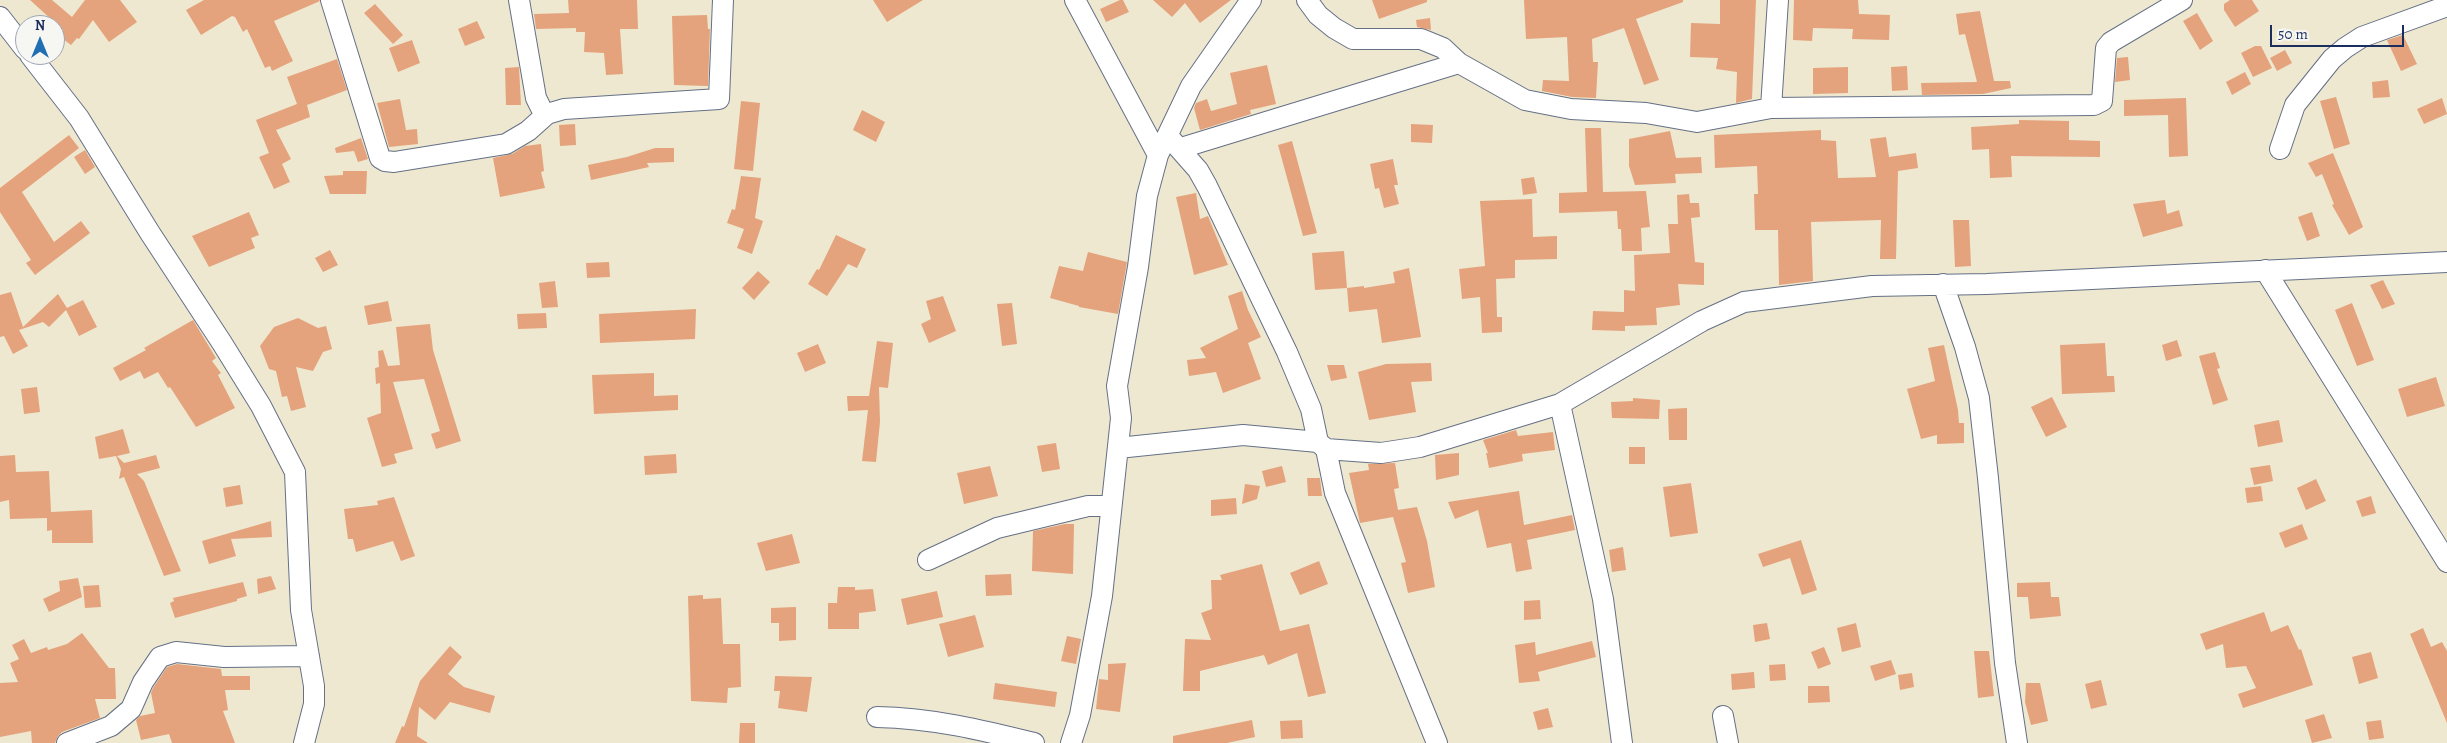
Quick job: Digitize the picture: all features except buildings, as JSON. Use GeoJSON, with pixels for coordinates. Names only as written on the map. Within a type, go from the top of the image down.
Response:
{"type":"FeatureCollection","features":[{"type":"Feature","properties":{"kind":"street"},"geometry":{"type":"LineString","coordinates":[[331,0],[380,158],[385,161],[442,155],[506,144],[528,131],[547,114],[584,107],[719,99],[721,96],[723,0]]}},
{"type":"Feature","properties":{"kind":"street"},"geometry":{"type":"LineString","coordinates":[[519,0],[536,98],[544,114],[547,114]]}},
{"type":"Feature","properties":{"kind":"street"},"geometry":{"type":"LineString","coordinates":[[1075,0],[1158,154]]}},
{"type":"Feature","properties":{"kind":"street"},"geometry":{"type":"LineString","coordinates":[[1175,142],[1191,86],[1251,0]]}},
{"type":"Feature","properties":{"kind":"street"},"geometry":{"type":"LineString","coordinates":[[1307,0],[1318,15],[1334,28],[1353,39],[1421,39],[1443,48],[1459,63],[1525,100],[1570,109],[1646,113],[1697,122],[1771,108],[2094,106],[2102,101],[2106,48],[2111,42],[2182,0]]}},
{"type":"Feature","properties":{"kind":"street"},"geometry":{"type":"LineString","coordinates":[[1771,108],[1778,0]]}},
{"type":"Feature","properties":{"kind":"street"},"geometry":{"type":"LineString","coordinates":[[2280,149],[2295,106],[2332,59],[2362,37],[2447,6]]}},
{"type":"Feature","properties":{"kind":"street"},"geometry":{"type":"LineString","coordinates":[[0,17],[15,36]]}},
{"type":"Feature","properties":{"kind":"street"},"geometry":{"type":"LineString","coordinates":[[1071,743],[1080,715],[1102,596],[1121,418],[1118,386],[1138,267],[1147,196],[1158,154],[1175,142],[1459,63]]}},
{"type":"Feature","properties":{"kind":"street"},"geometry":{"type":"LineString","coordinates":[[38,65],[79,118],[261,406],[295,472],[301,610],[314,686],[314,704],[304,743]]}},
{"type":"Feature","properties":{"kind":"street"},"geometry":{"type":"LineString","coordinates":[[1175,142],[1198,170],[1207,186],[1287,352],[1311,409],[1335,493],[1437,743]]}},
{"type":"Feature","properties":{"kind":"street"},"geometry":{"type":"LineString","coordinates":[[1118,448],[1243,435],[1381,453],[1420,447],[1560,404],[1702,321],[1744,302],[1872,286],[2447,262]]}},
{"type":"Feature","properties":{"kind":"street"},"geometry":{"type":"LineString","coordinates":[[2265,270],[2447,562]]}},
{"type":"Feature","properties":{"kind":"street"},"geometry":{"type":"LineString","coordinates":[[1943,284],[1965,347],[1979,398],[2004,663],[2017,743]]}},
{"type":"Feature","properties":{"kind":"street"},"geometry":{"type":"LineString","coordinates":[[1560,404],[1603,599],[1622,743]]}},
{"type":"Feature","properties":{"kind":"street"},"geometry":{"type":"LineString","coordinates":[[928,560],[997,528],[1088,506],[1112,506]]}},
{"type":"Feature","properties":{"kind":"street"},"geometry":{"type":"LineString","coordinates":[[67,743],[111,726],[131,710],[143,682],[160,658],[176,652],[224,658],[309,656]]}},
{"type":"Feature","properties":{"kind":"street"},"geometry":{"type":"LineString","coordinates":[[1723,716],[1728,743]]}},
{"type":"Feature","properties":{"kind":"street"},"geometry":{"type":"LineString","coordinates":[[877,717],[914,718],[956,724],[1034,743]]}}]}
